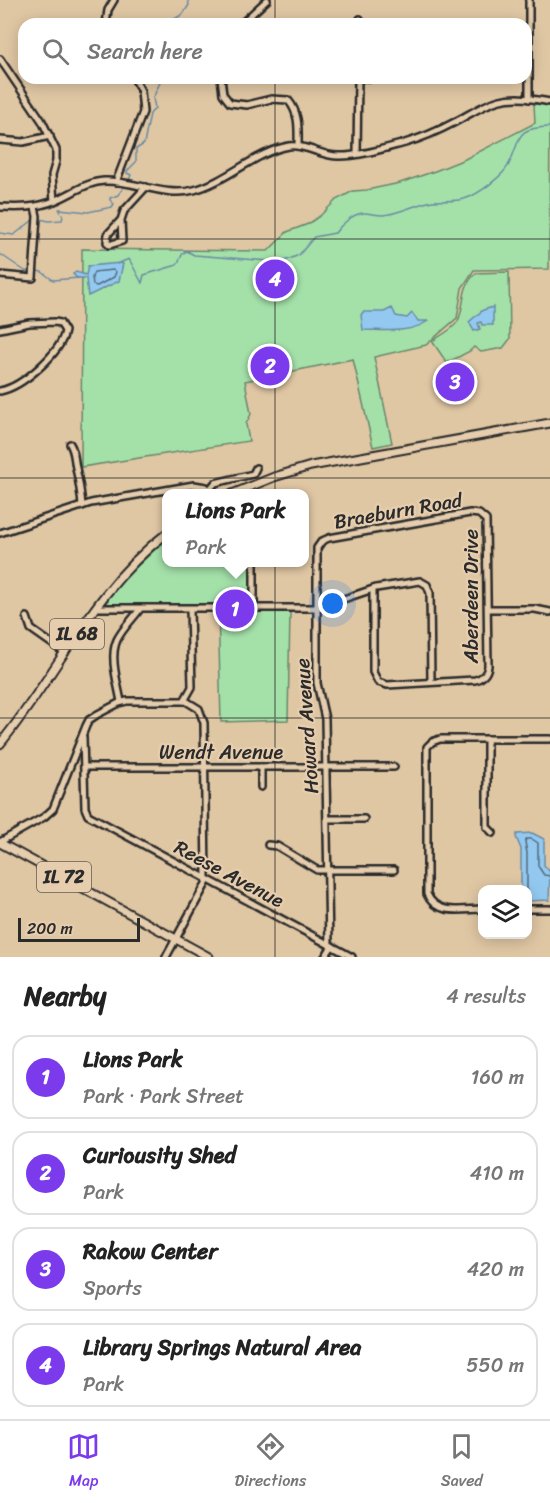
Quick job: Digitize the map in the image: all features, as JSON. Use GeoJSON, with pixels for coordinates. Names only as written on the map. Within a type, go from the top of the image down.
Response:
{"type":"FeatureCollection","features":[{"type":"Feature","properties":{"kind":"main road"},"geometry":{"type":"LineString","coordinates":[[244,489],[311,466],[550,423]]}},
{"type":"Feature","properties":{"kind":"main road","name":"IL 68"},"geometry":{"type":"LineString","coordinates":[[0,743],[24,714],[95,608],[130,566],[162,538]]}},
{"type":"Feature","properties":{"kind":"main road","name":"IL 72"},"geometry":{"type":"LineString","coordinates":[[0,842],[209,957]]}},
{"type":"Feature","properties":{"kind":"street"},"geometry":{"type":"LineString","coordinates":[[107,18],[108,10],[114,0]]}},
{"type":"Feature","properties":{"kind":"street"},"geometry":{"type":"LineString","coordinates":[[248,18],[267,0]]}},
{"type":"Feature","properties":{"kind":"street"},"geometry":{"type":"LineString","coordinates":[[528,18],[529,0]]}},
{"type":"Feature","properties":{"kind":"street"},"geometry":{"type":"LineString","coordinates":[[1,59],[50,136],[57,154],[52,175],[54,201]]}},
{"type":"Feature","properties":{"kind":"street"},"geometry":{"type":"LineString","coordinates":[[116,182],[143,112],[141,91],[137,84]]}},
{"type":"Feature","properties":{"kind":"street"},"geometry":{"type":"LineString","coordinates":[[222,84],[223,94],[230,103],[247,105],[263,100],[288,99],[295,108],[298,121],[297,146]]}},
{"type":"Feature","properties":{"kind":"street"},"geometry":{"type":"LineString","coordinates":[[357,154],[358,84]]}},
{"type":"Feature","properties":{"kind":"street"},"geometry":{"type":"LineString","coordinates":[[529,84],[529,99]]}},
{"type":"Feature","properties":{"kind":"street"},"geometry":{"type":"LineString","coordinates":[[0,207],[35,207],[90,184],[103,181],[176,192],[192,191],[212,184],[275,150],[297,146],[329,155],[357,154],[408,142],[439,130],[501,100],[529,99],[550,102]]}},
{"type":"Feature","properties":{"kind":"street"},"geometry":{"type":"LineString","coordinates":[[0,140],[23,142],[50,136]]}},
{"type":"Feature","properties":{"kind":"street"},"geometry":{"type":"LineString","coordinates":[[121,220],[122,241],[109,245],[107,237],[121,220],[124,211],[146,187]]}},
{"type":"Feature","properties":{"kind":"street"},"geometry":{"type":"LineString","coordinates":[[0,275],[33,278],[37,216],[35,207]]}},
{"type":"Feature","properties":{"kind":"street"},"geometry":{"type":"LineString","coordinates":[[0,329],[28,323],[55,322],[63,326],[65,331],[52,354],[20,384],[0,391]]}},
{"type":"Feature","properties":{"kind":"street"},"geometry":{"type":"LineString","coordinates":[[70,444],[74,450],[75,465],[80,479],[82,506]]}},
{"type":"Feature","properties":{"kind":"street"},"geometry":{"type":"LineString","coordinates":[[170,489],[198,485],[210,489],[216,482],[253,474],[256,468]]}},
{"type":"Feature","properties":{"kind":"street"},"geometry":{"type":"LineString","coordinates":[[0,533],[82,506],[162,490]]}},
{"type":"Feature","properties":{"kind":"street","name":"Braeburn Road"},"geometry":{"type":"LineString","coordinates":[[320,543],[329,538],[470,513],[482,516]]}},
{"type":"Feature","properties":{"kind":"street","name":"Aberdeen Drive"},"geometry":{"type":"LineString","coordinates":[[431,682],[475,680],[483,677],[487,669],[487,526],[482,516]]}},
{"type":"Feature","properties":{"kind":"street","name":"Howard Avenue"},"geometry":{"type":"LineString","coordinates":[[320,543],[317,552],[318,686],[325,713],[330,945],[326,957]]}},
{"type":"Feature","properties":{"kind":"street"},"geometry":{"type":"LineString","coordinates":[[254,567],[254,609]]}},
{"type":"Feature","properties":{"kind":"street"},"geometry":{"type":"LineString","coordinates":[[95,608],[317,608],[373,589],[416,581],[426,584],[430,593],[431,682],[387,685],[378,681],[374,672],[373,589]]}},
{"type":"Feature","properties":{"kind":"street"},"geometry":{"type":"LineString","coordinates":[[121,702],[115,648],[121,634],[140,609]]}},
{"type":"Feature","properties":{"kind":"street"},"geometry":{"type":"LineString","coordinates":[[184,700],[192,686],[190,609]]}},
{"type":"Feature","properties":{"kind":"street"},"geometry":{"type":"LineString","coordinates":[[488,609],[539,609],[550,612]]}},
{"type":"Feature","properties":{"kind":"street"},"geometry":{"type":"LineString","coordinates":[[27,617],[31,628],[65,653]]}},
{"type":"Feature","properties":{"kind":"street"},"geometry":{"type":"LineString","coordinates":[[0,842],[44,817],[53,809],[87,723],[92,718],[121,702],[184,700],[196,707],[202,716],[207,879],[166,957]]}},
{"type":"Feature","properties":{"kind":"street"},"geometry":{"type":"LineString","coordinates":[[83,733],[85,767]]}},
{"type":"Feature","properties":{"kind":"street"},"geometry":{"type":"LineString","coordinates":[[487,739],[487,827],[493,833]]}},
{"type":"Feature","properties":{"kind":"street"},"geometry":{"type":"LineString","coordinates":[[478,909],[442,909],[434,906],[427,894],[426,755],[428,745],[437,740],[550,739]]}},
{"type":"Feature","properties":{"kind":"street","name":"Wendt Avenue"},"geometry":{"type":"LineString","coordinates":[[85,767],[394,767]]}},
{"type":"Feature","properties":{"kind":"street","name":"Reese Avenue"},"geometry":{"type":"LineString","coordinates":[[85,767],[86,811],[92,818],[352,957]]}},
{"type":"Feature","properties":{"kind":"street"},"geometry":{"type":"LineString","coordinates":[[261,767],[261,787]]}},
{"type":"Feature","properties":{"kind":"street"},"geometry":{"type":"LineString","coordinates":[[327,819],[364,819]]}},
{"type":"Feature","properties":{"kind":"street"},"geometry":{"type":"LineString","coordinates":[[268,844],[277,846],[314,868],[394,870]]}},
{"type":"Feature","properties":{"kind":"street"},"geometry":{"type":"LineString","coordinates":[[532,909],[550,909]]}},
{"type":"Feature","properties":{"kind":"green space"},"geometry":{"type":"Polygon","coordinates":[[[534,104],[550,105],[549,269],[474,270],[462,288],[457,318],[426,345],[374,357],[392,443],[373,447],[353,359],[245,381],[251,414],[246,424],[249,441],[81,467],[82,249],[268,251],[287,232],[308,224],[336,200],[353,191],[400,183],[435,171],[465,159],[535,123],[534,104]]]}},
{"type":"Feature","properties":{"kind":"green space"},"geometry":{"type":"Polygon","coordinates":[[[509,272],[510,339],[503,348],[481,352],[474,347],[447,363],[432,341],[450,330],[458,321],[465,290],[471,279],[476,273],[509,272]]]}},
{"type":"Feature","properties":{"kind":"green space"},"geometry":{"type":"Polygon","coordinates":[[[162,543],[162,567],[251,567],[251,612],[290,612],[288,720],[221,722],[218,606],[108,606],[107,602],[113,589],[162,543]]]}},
{"type":"Feature","properties":{"kind":"water"},"geometry":{"type":"Polygon","coordinates":[[[123,264],[119,281],[88,296],[86,278],[77,278],[73,274],[76,272],[86,275],[88,266],[123,264]]]}},
{"type":"Feature","properties":{"kind":"water"},"geometry":{"type":"Polygon","coordinates":[[[493,307],[493,325],[482,325],[481,322],[478,323],[480,329],[474,331],[469,322],[483,310],[493,307]]]}},
{"type":"Feature","properties":{"kind":"water"},"geometry":{"type":"Polygon","coordinates":[[[392,308],[396,316],[407,318],[412,313],[418,321],[428,321],[405,330],[363,330],[361,315],[363,312],[384,312],[392,308]]]}},
{"type":"Feature","properties":{"kind":"water"},"geometry":{"type":"Polygon","coordinates":[[[532,833],[544,839],[544,865],[550,872],[549,900],[532,901],[532,885],[521,885],[521,849],[517,834],[532,833]]]}},
{"type":"Feature","properties":{"kind":"waterway"},"geometry":{"type":"LineString","coordinates":[[176,18],[183,14],[189,5],[188,0]]}},
{"type":"Feature","properties":{"kind":"waterway"},"geometry":{"type":"LineString","coordinates":[[129,180],[131,175],[127,171],[136,162],[136,149],[144,144],[150,114],[155,108],[153,98],[159,84]]}},
{"type":"Feature","properties":{"kind":"waterway"},"geometry":{"type":"LineString","coordinates":[[117,264],[129,259],[142,283],[144,275],[177,265],[183,253],[187,251],[194,255],[282,262],[299,255],[314,237],[335,233],[356,215],[366,213],[383,215],[432,201],[470,197],[503,173],[519,139],[526,131],[550,127]]}},
{"type":"Feature","properties":{"kind":"waterway"},"geometry":{"type":"LineString","coordinates":[[40,219],[62,220],[63,216],[59,209],[88,212],[112,207],[114,204],[110,198],[118,195],[124,187]]}},
{"type":"Feature","properties":{"kind":"waterway"},"geometry":{"type":"LineString","coordinates":[[0,233],[14,235],[33,220]]}},
{"type":"Feature","properties":{"kind":"waterway"},"geometry":{"type":"LineString","coordinates":[[0,254],[25,271],[30,271]]}},
{"type":"Feature","properties":{"kind":"waterway"},"geometry":{"type":"LineString","coordinates":[[37,271],[53,280],[79,278]]}},
{"type":"Feature","properties":{"kind":"place","name":"Library Springs Natural Area"},"geometry":{"type":"Point","coordinates":[275,279]}},
{"type":"Feature","properties":{"kind":"place","name":"Curiousity Shed"},"geometry":{"type":"Point","coordinates":[270,366]}},
{"type":"Feature","properties":{"kind":"place","name":"Rakow Center"},"geometry":{"type":"Point","coordinates":[455,382]}},
{"type":"Feature","properties":{"kind":"place","name":"Lions Park"},"geometry":{"type":"Point","coordinates":[235,609]}}]}
